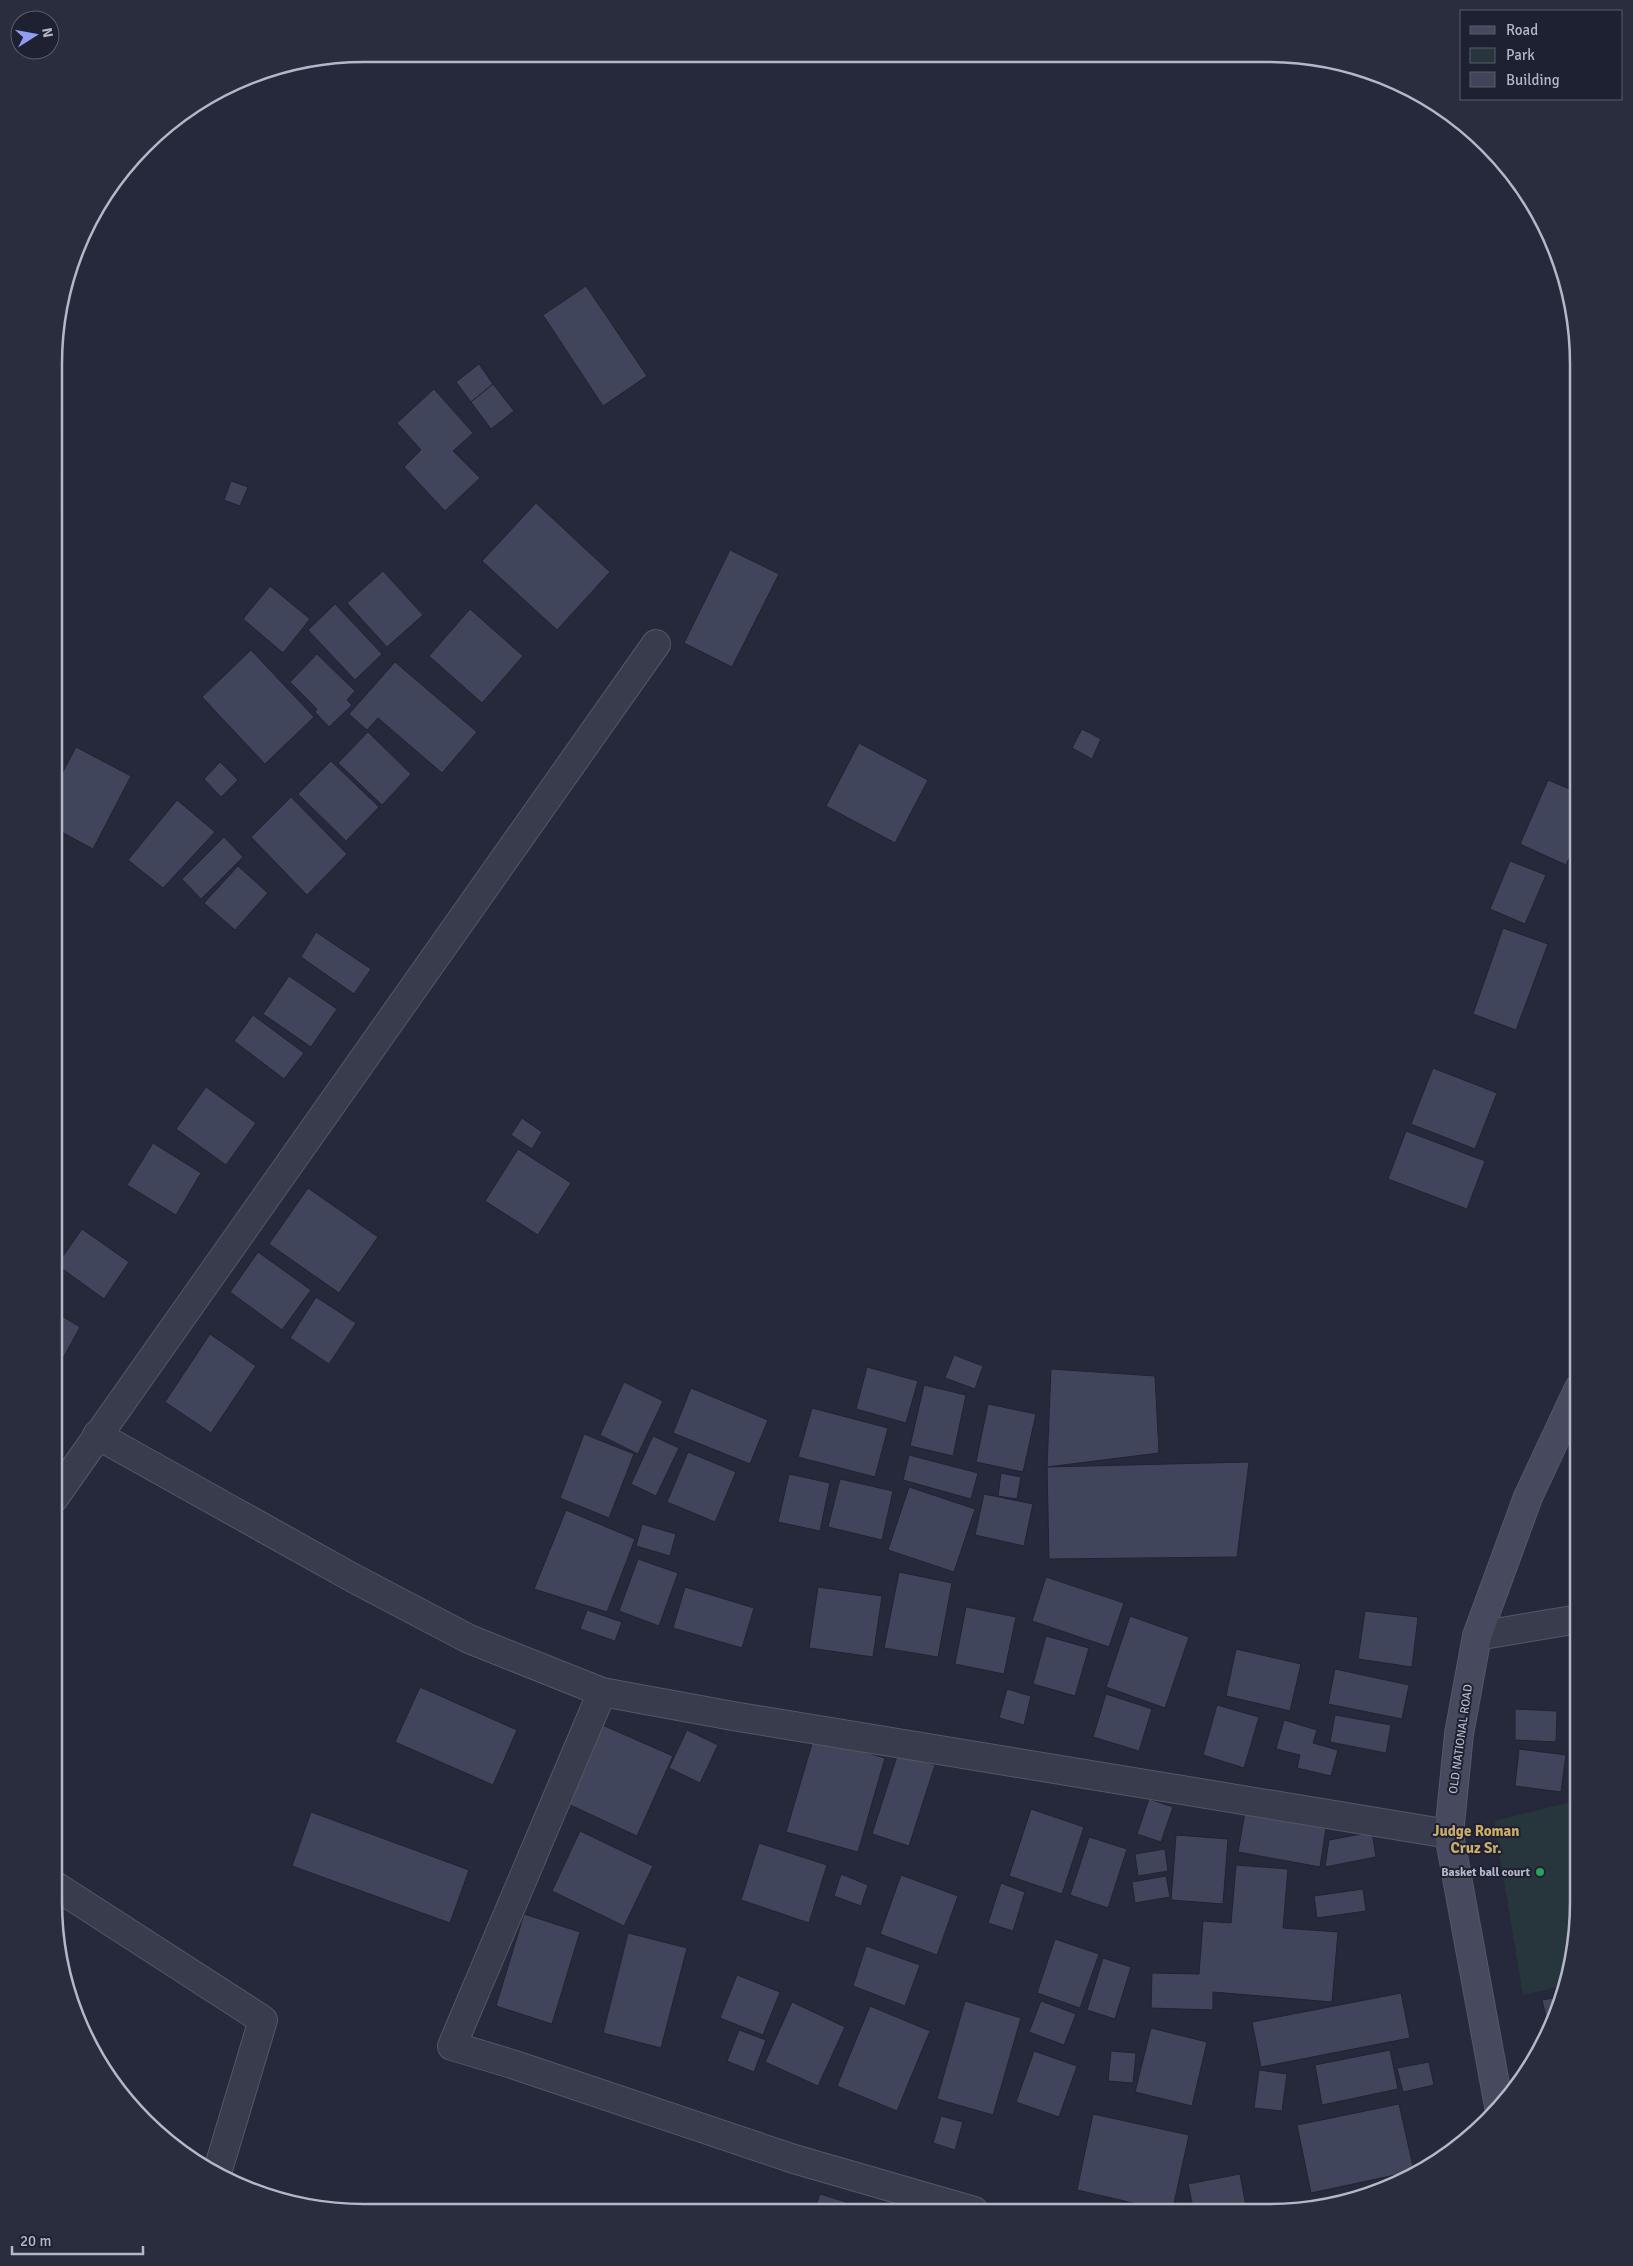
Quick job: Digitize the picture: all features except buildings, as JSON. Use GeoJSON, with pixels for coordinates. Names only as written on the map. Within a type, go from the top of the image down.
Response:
{"type":"FeatureCollection","features":[{"type":"Feature","properties":{"kind":"main road","name":"OLD NATIONAL ROAD"},"geometry":{"type":"LineString","coordinates":[[1498,2099],[1449,1834],[1460,1734],[1478,1636],[1528,1497],[1570,1407]]}},
{"type":"Feature","properties":{"kind":"street"},"geometry":{"type":"LineString","coordinates":[[62,1486],[656,644]]}},
{"type":"Feature","properties":{"kind":"street"},"geometry":{"type":"LineString","coordinates":[[97,1435],[353,1578],[460,1634],[602,1692],[733,1716],[1449,1834]]}},
{"type":"Feature","properties":{"kind":"street"},"geometry":{"type":"LineString","coordinates":[[1478,1636],[1570,1621]]}},
{"type":"Feature","properties":{"kind":"street"},"geometry":{"type":"LineString","coordinates":[[602,1692],[452,2046],[512,2064],[794,2159],[950,2204]]}},
{"type":"Feature","properties":{"kind":"street"},"geometry":{"type":"LineString","coordinates":[[62,1890],[263,2020],[219,2166]]}},
{"type":"Feature","properties":{"kind":"green space","name":"Basket ball court"},"geometry":{"type":"Polygon","coordinates":[[[1570,1802],[1570,1922],[1565,1961],[1558,1987],[1523,1995],[1494,1821],[1570,1802]]]}},
{"type":"Feature","properties":{"kind":"place","name":"Basket ball court"},"geometry":{"type":"Point","coordinates":[1540,1872]}},
{"type":"Feature","properties":{"kind":"district","name":"Judge Roman Cruz Sr."},"geometry":{"type":"Point","coordinates":[1476,1840]}}]}
